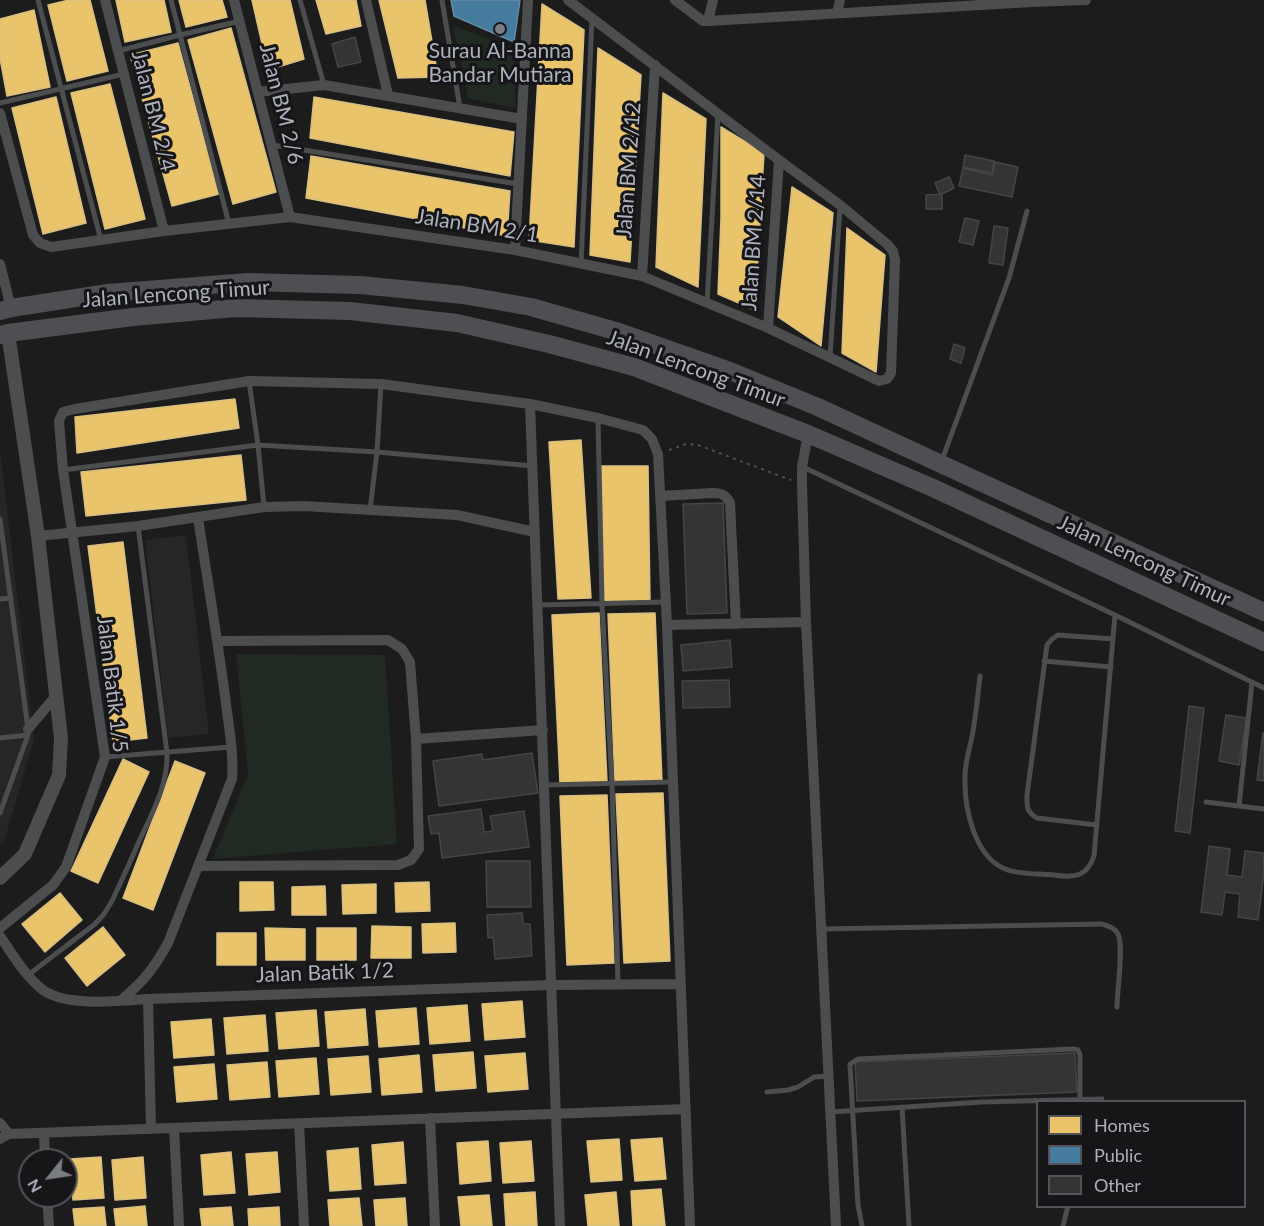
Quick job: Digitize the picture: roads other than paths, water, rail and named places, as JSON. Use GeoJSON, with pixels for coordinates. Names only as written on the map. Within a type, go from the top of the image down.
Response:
{"type":"FeatureCollection","features":[{"type":"Feature","properties":{"kind":"highway","name":"Jalan Lencong Timur"},"geometry":{"type":"LineString","coordinates":[[5,309],[108,292],[248,282],[360,285],[463,295],[531,307],[619,332],[730,371],[818,407],[1264,612]]}},
{"type":"Feature","properties":{"kind":"highway","name":"Jalan Lencong Timur"},"geometry":{"type":"LineString","coordinates":[[4,334],[133,317],[236,308],[350,311],[457,323],[549,344],[634,367],[808,434],[933,488],[1264,642]]}},
{"type":"Feature","properties":{"kind":"street","name":"Jalan BM 2/4"},"geometry":{"type":"LineString","coordinates":[[105,0],[164,231]]}},
{"type":"Feature","properties":{"kind":"street","name":"Jalan BM 2/6"},"geometry":{"type":"LineString","coordinates":[[234,0],[290,218]]}},
{"type":"Feature","properties":{"kind":"street"},"geometry":{"type":"LineString","coordinates":[[366,0],[388,95]]}},
{"type":"Feature","properties":{"kind":"street"},"geometry":{"type":"LineString","coordinates":[[515,250],[528,0]]}},
{"type":"Feature","properties":{"kind":"street"},"geometry":{"type":"LineString","coordinates":[[568,0],[840,205]]}},
{"type":"Feature","properties":{"kind":"street"},"geometry":{"type":"LineString","coordinates":[[675,0],[703,21],[971,3],[1086,0]]}},
{"type":"Feature","properties":{"kind":"street"},"geometry":{"type":"LineString","coordinates":[[708,21],[713,0]]}},
{"type":"Feature","properties":{"kind":"street"},"geometry":{"type":"LineString","coordinates":[[837,13],[840,0]]}},
{"type":"Feature","properties":{"kind":"street","name":"Jalan BM 2/12"},"geometry":{"type":"LineString","coordinates":[[642,276],[655,65]]}},
{"type":"Feature","properties":{"kind":"street"},"geometry":{"type":"LineString","coordinates":[[258,92],[324,85],[522,119]]}},
{"type":"Feature","properties":{"kind":"street","name":"Jalan BM 2/1"},"geometry":{"type":"LineString","coordinates":[[0,113],[33,234],[40,243],[51,247],[164,231],[290,218],[515,250],[642,276],[768,328],[879,381],[887,379],[891,373],[894,250],[840,205]]}},
{"type":"Feature","properties":{"kind":"street","name":"Jalan BM 2/14"},"geometry":{"type":"LineString","coordinates":[[768,328],[778,160]]}},
{"type":"Feature","properties":{"kind":"street"},"geometry":{"type":"LineString","coordinates":[[0,264],[5,309]]}},
{"type":"Feature","properties":{"kind":"street"},"geometry":{"type":"LineString","coordinates":[[0,878],[24,855],[58,775],[60,738],[38,536],[4,334]]}},
{"type":"Feature","properties":{"kind":"street"},"geometry":{"type":"LineString","coordinates":[[249,381],[381,384],[530,404],[643,430],[652,439],[658,454],[667,625],[690,1226]]}},
{"type":"Feature","properties":{"kind":"street","name":"Jalan Batik 1/5"},"geometry":{"type":"LineString","coordinates":[[0,928],[53,885],[66,867],[105,757],[63,470],[59,421],[63,412],[249,381]]}},
{"type":"Feature","properties":{"kind":"street"},"geometry":{"type":"LineString","coordinates":[[530,404],[560,1226]]}},
{"type":"Feature","properties":{"kind":"street"},"geometry":{"type":"LineString","coordinates":[[808,434],[802,467],[806,622],[836,1226]]}},
{"type":"Feature","properties":{"kind":"street"},"geometry":{"type":"LineString","coordinates":[[660,496],[713,493],[727,496],[730,503],[736,624]]}},
{"type":"Feature","properties":{"kind":"street"},"geometry":{"type":"LineString","coordinates":[[38,536],[138,526],[264,507],[303,506],[458,515],[535,532]]}},
{"type":"Feature","properties":{"kind":"street"},"geometry":{"type":"LineString","coordinates":[[119,1002],[141,983],[168,943],[232,779],[231,747],[218,640],[198,518]]}},
{"type":"Feature","properties":{"kind":"street"},"geometry":{"type":"LineString","coordinates":[[667,625],[806,622]]}},
{"type":"Feature","properties":{"kind":"street"},"geometry":{"type":"LineString","coordinates":[[199,866],[398,865],[411,860],[419,849],[416,739],[410,662],[402,649],[388,640],[218,640]]}},
{"type":"Feature","properties":{"kind":"street"},"geometry":{"type":"LineString","coordinates":[[28,732],[55,698]]}},
{"type":"Feature","properties":{"kind":"street"},"geometry":{"type":"LineString","coordinates":[[416,739],[543,730]]}},
{"type":"Feature","properties":{"kind":"street","name":"Jalan Batik 1/2"},"geometry":{"type":"LineString","coordinates":[[0,936],[28,975],[45,991],[62,999],[80,1001],[119,1002],[147,999],[551,985],[680,984]]}},
{"type":"Feature","properties":{"kind":"street"},"geometry":{"type":"LineString","coordinates":[[147,999],[151,1129]]}},
{"type":"Feature","properties":{"kind":"street"},"geometry":{"type":"LineString","coordinates":[[0,1123],[5,1137],[44,1133],[686,1109]]}},
{"type":"Feature","properties":{"kind":"street"},"geometry":{"type":"LineString","coordinates":[[430,1118],[435,1226]]}},
{"type":"Feature","properties":{"kind":"street"},"geometry":{"type":"LineString","coordinates":[[300,1123],[304,1226]]}},
{"type":"Feature","properties":{"kind":"street"},"geometry":{"type":"LineString","coordinates":[[174,1128],[179,1226]]}},
{"type":"Feature","properties":{"kind":"street"},"geometry":{"type":"LineString","coordinates":[[44,1133],[45,1148]]}},
{"type":"Feature","properties":{"kind":"street"},"geometry":{"type":"LineString","coordinates":[[48,1208],[49,1226]]}},
{"type":"Feature","properties":{"kind":"lane"},"geometry":{"type":"LineString","coordinates":[[38,0],[101,240]]}},
{"type":"Feature","properties":{"kind":"lane"},"geometry":{"type":"LineString","coordinates":[[171,0],[229,224]]}},
{"type":"Feature","properties":{"kind":"lane"},"geometry":{"type":"LineString","coordinates":[[300,0],[324,85]]}},
{"type":"Feature","properties":{"kind":"lane"},"geometry":{"type":"LineString","coordinates":[[442,0],[460,108]]}},
{"type":"Feature","properties":{"kind":"lane"},"geometry":{"type":"LineString","coordinates":[[581,264],[592,18]]}},
{"type":"Feature","properties":{"kind":"lane"},"geometry":{"type":"LineString","coordinates":[[118,51],[240,21]]}},
{"type":"Feature","properties":{"kind":"lane"},"geometry":{"type":"LineString","coordinates":[[0,104],[124,74]]}},
{"type":"Feature","properties":{"kind":"lane"},"geometry":{"type":"LineString","coordinates":[[707,303],[718,114]]}},
{"type":"Feature","properties":{"kind":"lane"},"geometry":{"type":"LineString","coordinates":[[270,145],[519,184]]}},
{"type":"Feature","properties":{"kind":"lane"},"geometry":{"type":"LineString","coordinates":[[830,357],[840,205]]}},
{"type":"Feature","properties":{"kind":"lane"},"geometry":{"type":"LineString","coordinates":[[941,464],[1009,278],[1027,211]]}},
{"type":"Feature","properties":{"kind":"lane"},"geometry":{"type":"LineString","coordinates":[[249,381],[264,507]]}},
{"type":"Feature","properties":{"kind":"lane"},"geometry":{"type":"LineString","coordinates":[[370,510],[377,452],[381,384]]}},
{"type":"Feature","properties":{"kind":"lane"},"geometry":{"type":"LineString","coordinates":[[598,418],[602,604],[612,783],[618,984]]}},
{"type":"Feature","properties":{"kind":"lane"},"geometry":{"type":"LineString","coordinates":[[63,470],[258,445],[377,452],[532,466]]}},
{"type":"Feature","properties":{"kind":"lane"},"geometry":{"type":"LineString","coordinates":[[802,467],[1264,688]]}},
{"type":"Feature","properties":{"kind":"lane"},"geometry":{"type":"LineString","coordinates":[[0,519],[28,732],[0,813]]}},
{"type":"Feature","properties":{"kind":"lane"},"geometry":{"type":"LineString","coordinates":[[28,975],[95,924],[104,914],[156,806],[164,782],[167,753],[138,526]]}},
{"type":"Feature","properties":{"kind":"lane"},"geometry":{"type":"LineString","coordinates":[[0,599],[11,598]]}},
{"type":"Feature","properties":{"kind":"lane"},"geometry":{"type":"LineString","coordinates":[[538,605],[665,602]]}},
{"type":"Feature","properties":{"kind":"lane"},"geometry":{"type":"LineString","coordinates":[[980,676],[973,731],[964,774],[966,807],[973,832],[983,850],[993,861],[1008,870],[1059,876],[1078,875],[1090,867],[1094,856],[1115,615]]}},
{"type":"Feature","properties":{"kind":"lane"},"geometry":{"type":"LineString","coordinates":[[1097,825],[1037,818],[1030,813],[1027,806],[1047,645],[1058,636],[1113,639]]}},
{"type":"Feature","properties":{"kind":"lane"},"geometry":{"type":"LineString","coordinates":[[1044,661],[1111,667]]}},
{"type":"Feature","properties":{"kind":"lane"},"geometry":{"type":"LineString","coordinates":[[1239,806],[1252,682]]}},
{"type":"Feature","properties":{"kind":"lane"},"geometry":{"type":"LineString","coordinates":[[0,738],[28,732]]}},
{"type":"Feature","properties":{"kind":"lane"},"geometry":{"type":"LineString","coordinates":[[105,757],[231,747]]}},
{"type":"Feature","properties":{"kind":"lane"},"geometry":{"type":"LineString","coordinates":[[545,785],[673,782]]}},
{"type":"Feature","properties":{"kind":"lane"},"geometry":{"type":"LineString","coordinates":[[1206,801],[1264,809]]}},
{"type":"Feature","properties":{"kind":"lane"},"geometry":{"type":"LineString","coordinates":[[822,929],[1102,924],[1111,927],[1118,934],[1120,944],[1116,1007]]}},
{"type":"Feature","properties":{"kind":"lane"},"geometry":{"type":"LineString","coordinates":[[862,1226],[858,1205],[850,1064],[858,1059],[1073,1049],[1078,1050],[1080,1054],[1080,1100],[1102,1099]]}},
{"type":"Feature","properties":{"kind":"lane"},"geometry":{"type":"LineString","coordinates":[[767,1092],[788,1090],[814,1077],[828,1076]]}},
{"type":"Feature","properties":{"kind":"lane"},"geometry":{"type":"LineString","coordinates":[[831,1112],[982,1102],[1036,1101]]}},
{"type":"Feature","properties":{"kind":"lane"},"geometry":{"type":"LineString","coordinates":[[902,1107],[909,1226]]}},
{"type":"Feature","properties":{"kind":"lane"},"geometry":{"type":"LineString","coordinates":[[1064,1226],[1068,1208]]}},
{"type":"Feature","properties":{"kind":"place","name":"Surau Al-Banna Bandar Mutiara"},"geometry":{"type":"Point","coordinates":[500,29]}}]}
